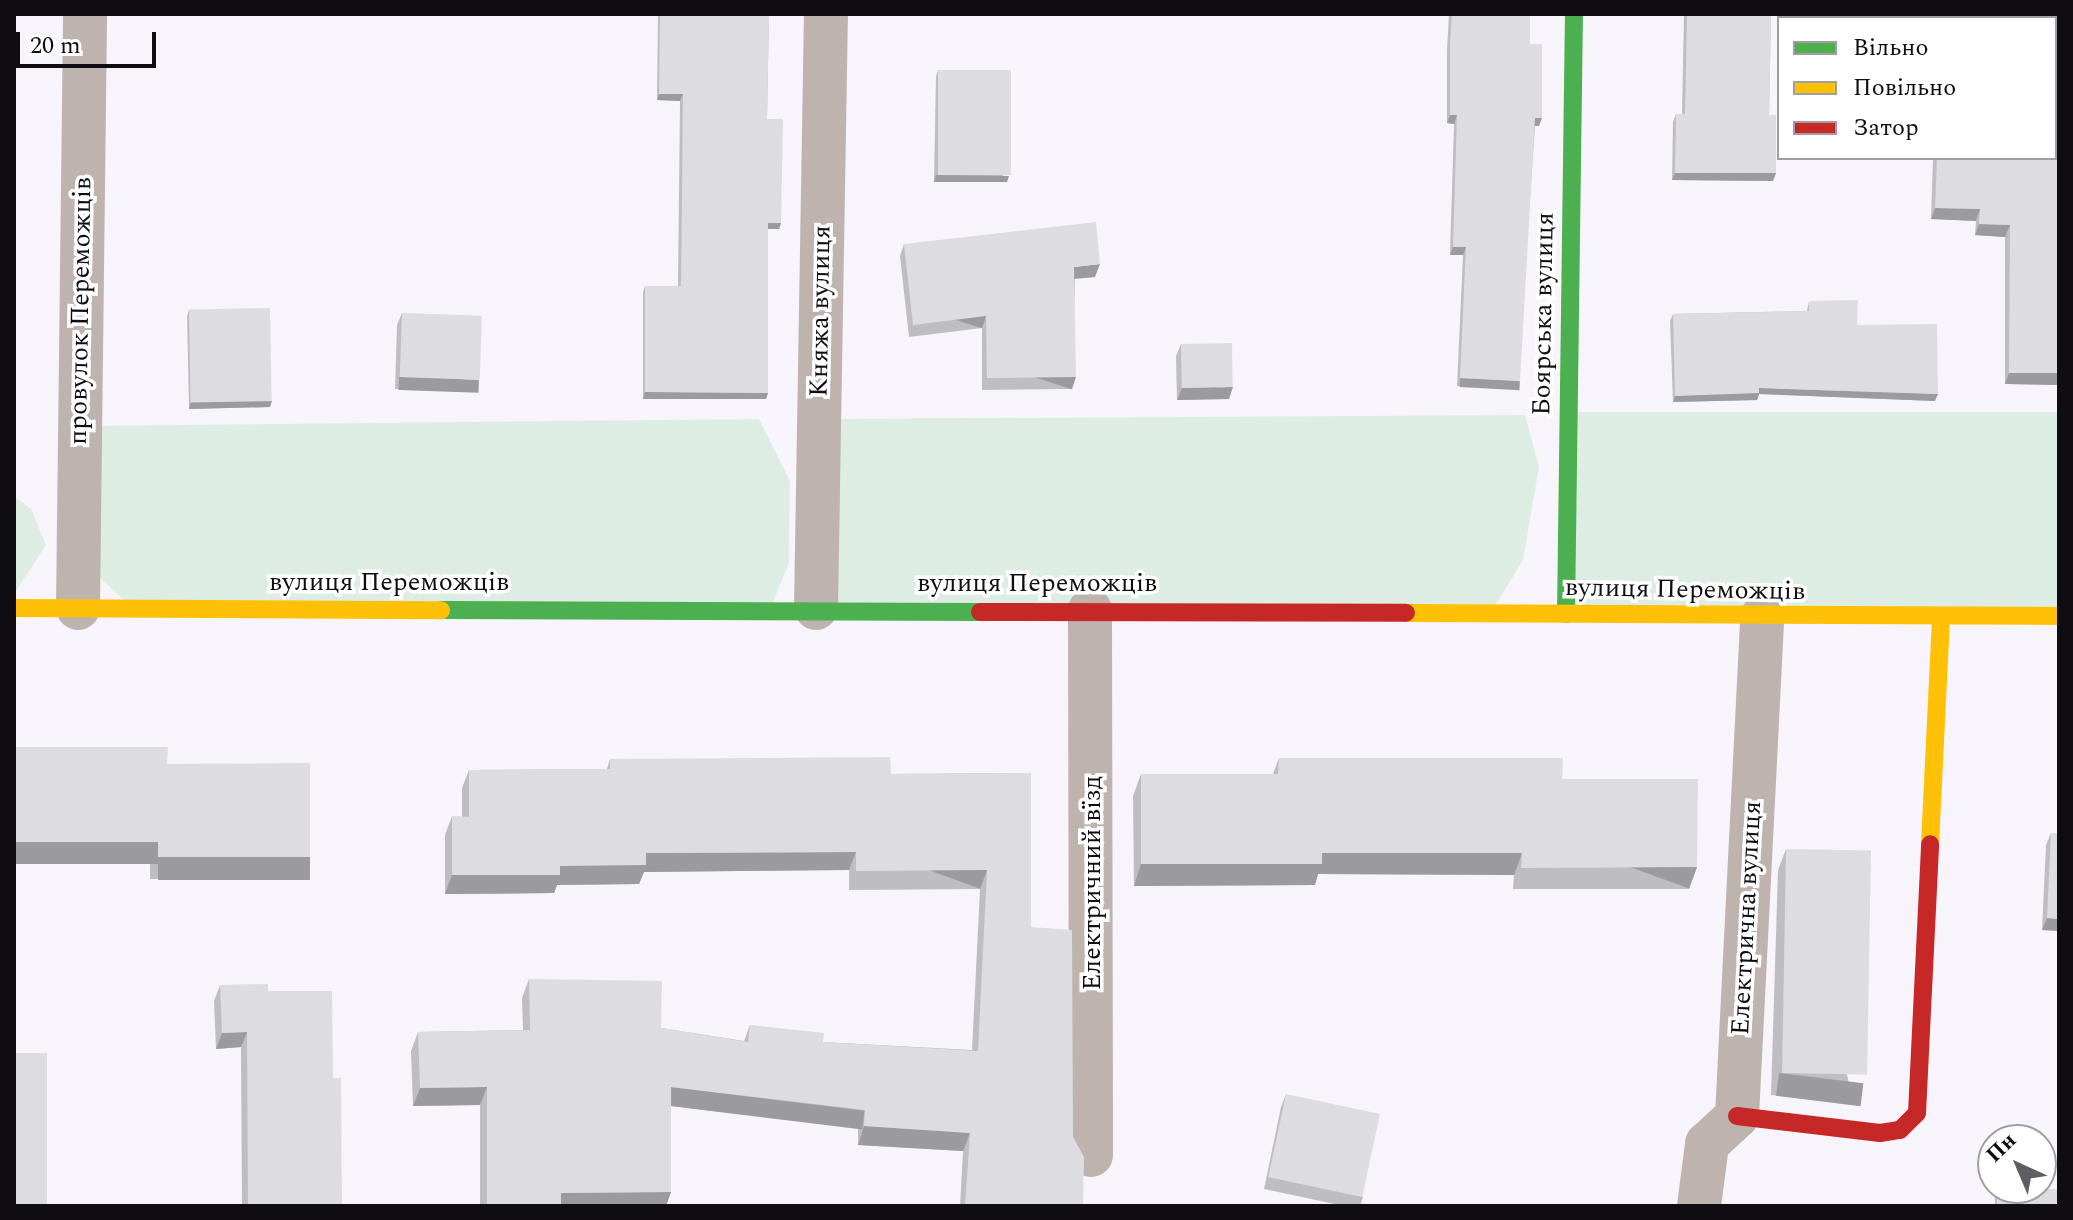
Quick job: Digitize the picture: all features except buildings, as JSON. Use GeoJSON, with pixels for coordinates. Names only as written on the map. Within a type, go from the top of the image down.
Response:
{"type":"FeatureCollection","features":[{"type":"Feature","properties":{"kind":"street","name":"провулок Переможців"},"geometry":{"type":"LineString","coordinates":[[78,608],[85,14]]}},
{"type":"Feature","properties":{"kind":"street","name":"Княжа вулиця"},"geometry":{"type":"LineString","coordinates":[[816,608],[826,14]]}},
{"type":"Feature","properties":{"kind":"street","name":"Боярська вулиця"},"geometry":{"type":"LineString","coordinates":[[1566,614],[1574,14]]}},
{"type":"Feature","properties":{"kind":"street","name":"вулиця Переможців"},"geometry":{"type":"LineString","coordinates":[[14,608],[816,608],[1941,620],[2059,616]]}},
{"type":"Feature","properties":{"kind":"street","name":"Електричний вїзд"},"geometry":{"type":"LineString","coordinates":[[1090,610],[1091,1155]]}},
{"type":"Feature","properties":{"kind":"street","name":"Електрична вулиця"},"geometry":{"type":"LineString","coordinates":[[1737,1116],[1762,617]]}},
{"type":"Feature","properties":{"kind":"street"},"geometry":{"type":"LineString","coordinates":[[1699,1206],[1707,1144],[1737,1116],[1880,1133],[1900,1130],[1917,1113],[1941,620]]}},
{"type":"Feature","properties":{"kind":"shaded area"},"geometry":{"type":"Polygon","coordinates":[[[1569,412],[2059,412],[2059,616],[1569,616],[1569,412]]]}},
{"type":"Feature","properties":{"kind":"shaded area"},"geometry":{"type":"Polygon","coordinates":[[[1525,415],[1539,467],[1523,560],[1490,614],[816,608],[819,419],[1525,415]]]}},
{"type":"Feature","properties":{"kind":"shaded area"},"geometry":{"type":"Polygon","coordinates":[[[759,419],[790,481],[789,563],[770,609],[133,608],[78,558],[79,426],[759,419]]]}},
{"type":"Feature","properties":{"kind":"shaded area"},"geometry":{"type":"Polygon","coordinates":[[[14,496],[31,509],[46,545],[14,594],[14,496]]]}},
{"type":"Feature","properties":{"kind":"traffic: fast"},"geometry":{"type":"LineString","coordinates":[[1566,614],[1574,14]]}},
{"type":"Feature","properties":{"kind":"traffic: fast"},"geometry":{"type":"LineString","coordinates":[[441,610],[980,612]]}},
{"type":"Feature","properties":{"kind":"traffic: slow"},"geometry":{"type":"LineString","coordinates":[[14,608],[441,610]]}},
{"type":"Feature","properties":{"kind":"traffic: slow"},"geometry":{"type":"LineString","coordinates":[[1406,613],[2059,616]]}},
{"type":"Feature","properties":{"kind":"traffic: slow"},"geometry":{"type":"LineString","coordinates":[[1930,844],[1941,620]]}},
{"type":"Feature","properties":{"kind":"traffic: jam"},"geometry":{"type":"LineString","coordinates":[[980,612],[1406,613]]}},
{"type":"Feature","properties":{"kind":"traffic: jam"},"geometry":{"type":"LineString","coordinates":[[1737,1116],[1880,1133],[1900,1130],[1917,1113],[1930,844]]}}]}
